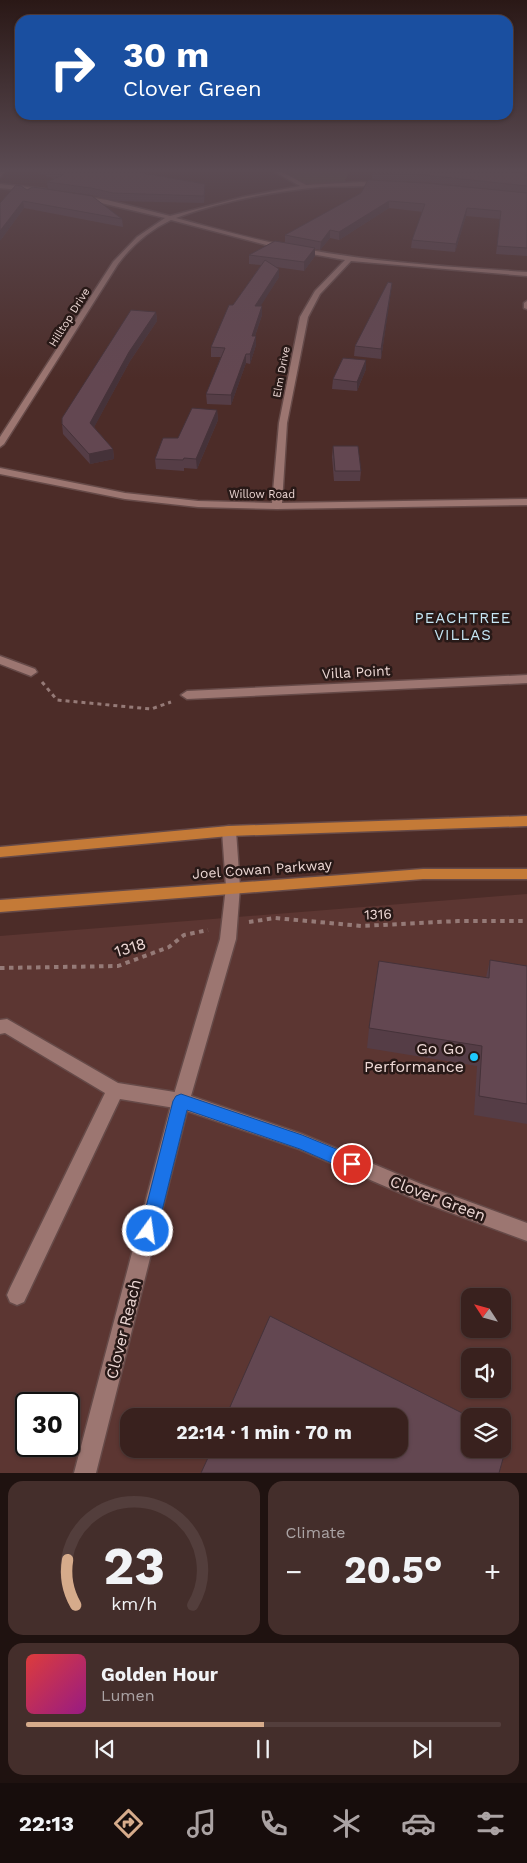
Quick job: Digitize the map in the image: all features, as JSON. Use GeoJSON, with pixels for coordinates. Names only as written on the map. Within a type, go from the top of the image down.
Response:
{"type":"FeatureCollection","features":[{"type":"Feature","properties":{"kind":"main road"},"geometry":{"type":"LineString","coordinates":[[0,852],[229,831],[527,821]]}},
{"type":"Feature","properties":{"kind":"main road","name":"Joel Cowan Parkway"},"geometry":{"type":"LineString","coordinates":[[0,906],[423,874],[527,874]]}},
{"type":"Feature","properties":{"kind":"street","name":"Hilltop Drive"},"geometry":{"type":"LineString","coordinates":[[0,444],[115,263],[137,241]]}},
{"type":"Feature","properties":{"kind":"street"},"geometry":{"type":"LineString","coordinates":[[257,241],[350,259],[527,274]]}},
{"type":"Feature","properties":{"kind":"street","name":"Elm Drive"},"geometry":{"type":"LineString","coordinates":[[276,506],[283,422],[304,317],[314,295],[350,259]]}},
{"type":"Feature","properties":{"kind":"street","name":"Willow Road"},"geometry":{"type":"LineString","coordinates":[[0,471],[128,496],[198,504],[276,506],[527,502]]}},
{"type":"Feature","properties":{"kind":"street"},"geometry":{"type":"LineString","coordinates":[[0,660],[31,672]]}},
{"type":"Feature","properties":{"kind":"street","name":"Villa Point"},"geometry":{"type":"LineString","coordinates":[[187,696],[527,679]]}},
{"type":"Feature","properties":{"kind":"street","name":"Clover Reach"},"geometry":{"type":"LineString","coordinates":[[85,1473],[181,1101],[230,925],[234,887],[229,831]]}},
{"type":"Feature","properties":{"kind":"street"},"geometry":{"type":"LineString","coordinates":[[0,1027],[7,1026],[115,1090],[17,1295]]}},
{"type":"Feature","properties":{"kind":"street","name":"Clover Green"},"geometry":{"type":"LineString","coordinates":[[115,1090],[181,1101],[302,1142],[419,1192],[527,1232]]}},
{"type":"Feature","properties":{"kind":"path"},"geometry":{"type":"LineString","coordinates":[[31,672],[57,700],[151,709],[187,696]]}},
{"type":"Feature","properties":{"kind":"path","name":"1316"},"geometry":{"type":"LineString","coordinates":[[230,925],[274,918],[362,926],[527,921]]}},
{"type":"Feature","properties":{"kind":"path","name":"1318"},"geometry":{"type":"LineString","coordinates":[[0,968],[118,966],[169,947],[184,935],[230,925]]}},
{"type":"Feature","properties":{"kind":"shaded area"},"geometry":{"type":"Polygon","coordinates":[[[527,894],[527,1473],[0,1473],[0,936],[527,894]]]}},
{"type":"Feature","properties":{"kind":"building"},"geometry":{"type":"Polygon","coordinates":[[[275,241],[315,248],[304,262],[249,255],[275,241]]]}},
{"type":"Feature","properties":{"kind":"building"},"geometry":{"type":"Polygon","coordinates":[[[420,241],[457,241],[456,244],[420,241]]]}},
{"type":"Feature","properties":{"kind":"building"},"geometry":{"type":"Polygon","coordinates":[[[498,241],[527,241],[527,248],[497,246],[498,241]]]}},
{"type":"Feature","properties":{"kind":"building"},"geometry":{"type":"Polygon","coordinates":[[[265,260],[279,269],[255,306],[262,306],[252,336],[256,336],[250,354],[246,354],[231,395],[206,394],[225,348],[211,347],[229,305],[233,305],[265,260]]]}},
{"type":"Feature","properties":{"kind":"building"},"geometry":{"type":"Polygon","coordinates":[[[388,282],[392,283],[381,349],[355,346],[388,282]]]}},
{"type":"Feature","properties":{"kind":"building"},"geometry":{"type":"Polygon","coordinates":[[[131,310],[156,312],[129,352],[90,423],[113,449],[89,454],[62,424],[62,418],[131,310]]]}},
{"type":"Feature","properties":{"kind":"building"},"geometry":{"type":"Polygon","coordinates":[[[343,358],[366,360],[357,382],[333,379],[343,358]]]}},
{"type":"Feature","properties":{"kind":"building"},"geometry":{"type":"Polygon","coordinates":[[[192,408],[217,410],[196,459],[155,459],[163,438],[178,438],[192,408]]]}},
{"type":"Feature","properties":{"kind":"building"},"geometry":{"type":"Polygon","coordinates":[[[333,446],[358,446],[361,471],[335,471],[333,446]]]}},
{"type":"Feature","properties":{"kind":"building","name":"Go Go Performance"},"geometry":{"type":"Polygon","coordinates":[[[490,960],[527,966],[527,1104],[479,1096],[482,1046],[369,1028],[379,961],[489,978],[490,960]]]}},
{"type":"Feature","properties":{"kind":"building"},"geometry":{"type":"Polygon","coordinates":[[[270,1316],[461,1412],[461,1458],[503,1458],[499,1473],[201,1473],[208,1458],[408,1458],[408,1408],[230,1408],[270,1316]]]}},
{"type":"Feature","properties":{"kind":"place","name":"Go Go Performance"},"geometry":{"type":"Point","coordinates":[474,1057]}},
{"type":"Feature","properties":{"kind":"district","name":"PEACHTREE VILLAS"},"geometry":{"type":"Point","coordinates":[463,626]}},
{"type":"Feature","properties":{"kind":"route"},"geometry":{"type":"LineString","coordinates":[[148,1231],[181,1101],[302,1142],[352,1164]]}}]}
